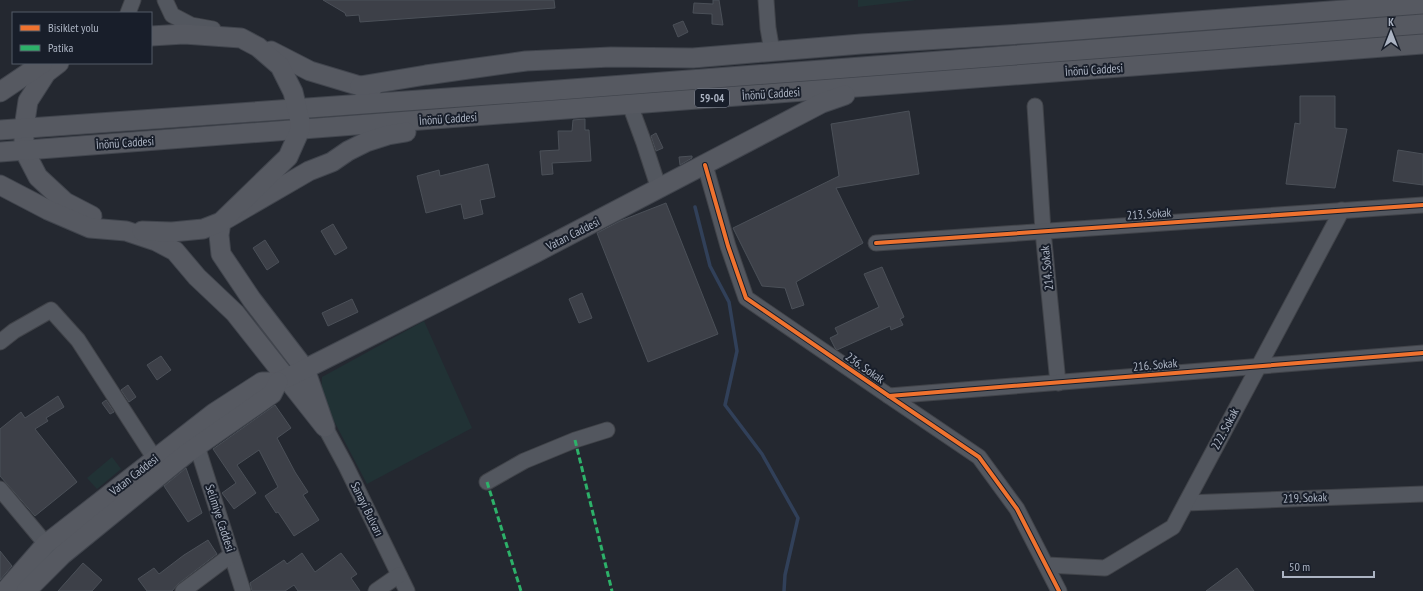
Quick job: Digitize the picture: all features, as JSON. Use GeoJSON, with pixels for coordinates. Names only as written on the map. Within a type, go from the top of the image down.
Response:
{"type":"FeatureCollection","features":[{"type":"Feature","properties":{"kind":"main road"},"geometry":{"type":"LineString","coordinates":[[360,86],[526,61],[611,57],[693,58],[860,44],[1423,4]]}},
{"type":"Feature","properties":{"kind":"main road","name":"59-04"},"geometry":{"type":"LineString","coordinates":[[0,130],[532,92],[1423,24]]}},
{"type":"Feature","properties":{"kind":"main road"},"geometry":{"type":"LineString","coordinates":[[152,36],[184,34],[240,38],[267,48],[310,71],[360,86],[532,92]]}},
{"type":"Feature","properties":{"kind":"main road"},"geometry":{"type":"LineString","coordinates":[[240,38],[258,47],[280,66],[294,92],[300,130],[288,157],[221,222],[219,235],[221,254],[252,300],[305,369],[324,427]]}},
{"type":"Feature","properties":{"kind":"main road","name":"İnönü Caddesi"},"geometry":{"type":"LineString","coordinates":[[0,152],[1423,44]]}},
{"type":"Feature","properties":{"kind":"main road"},"geometry":{"type":"LineString","coordinates":[[0,92],[42,64]]}},
{"type":"Feature","properties":{"kind":"main road"},"geometry":{"type":"LineString","coordinates":[[58,64],[46,73],[28,101],[24,128],[24,150],[38,177],[65,202],[96,218],[126,231],[156,241],[175,251],[197,277],[235,313],[282,380],[324,427]]}},
{"type":"Feature","properties":{"kind":"main road","name":"Vatan Caddesi"},"geometry":{"type":"LineString","coordinates":[[5,591],[46,544],[214,413],[262,382],[282,380],[305,369],[535,253],[822,103],[868,87]]}},
{"type":"Feature","properties":{"kind":"main road"},"geometry":{"type":"LineString","coordinates":[[0,185],[48,210],[90,228],[126,231],[172,232],[203,229],[221,222],[309,171],[332,162],[348,150],[366,142],[388,135],[534,112]]}},
{"type":"Feature","properties":{"kind":"main road","name":"Vatan Caddesi"},"geometry":{"type":"LineString","coordinates":[[26,591],[62,555],[197,446],[272,394],[282,380]]}},
{"type":"Feature","properties":{"kind":"street"},"geometry":{"type":"LineString","coordinates":[[128,12],[132,0]]}},
{"type":"Feature","properties":{"kind":"street"},"geometry":{"type":"LineString","coordinates":[[165,0],[172,15],[191,25],[214,29],[240,38]]}},
{"type":"Feature","properties":{"kind":"street"},"geometry":{"type":"LineString","coordinates":[[766,0],[768,28],[772,51]]}},
{"type":"Feature","properties":{"kind":"street"},"geometry":{"type":"LineString","coordinates":[[630,105],[659,189]]}},
{"type":"Feature","properties":{"kind":"street","name":"214. Sokak"},"geometry":{"type":"LineString","coordinates":[[1035,106],[1043,231],[1058,383]]}},
{"type":"Feature","properties":{"kind":"street","name":"236. Sokak"},"geometry":{"type":"LineString","coordinates":[[705,165],[728,246],[746,298],[979,457],[1017,509],[1059,591]]}},
{"type":"Feature","properties":{"kind":"street","name":"213. Sokak"},"geometry":{"type":"LineString","coordinates":[[876,243],[1423,205]]}},
{"type":"Feature","properties":{"kind":"street","name":"222. Sokak"},"geometry":{"type":"LineString","coordinates":[[1047,565],[1105,568],[1173,527],[1342,210]]}},
{"type":"Feature","properties":{"kind":"street"},"geometry":{"type":"LineString","coordinates":[[0,342],[14,331],[51,310],[78,340],[155,459]]}},
{"type":"Feature","properties":{"kind":"street","name":"216. Sokak"},"geometry":{"type":"LineString","coordinates":[[889,396],[1423,353]]}},
{"type":"Feature","properties":{"kind":"street","name":"Sanayi Bulvarı"},"geometry":{"type":"LineString","coordinates":[[324,427],[346,466],[407,591]]}},
{"type":"Feature","properties":{"kind":"street"},"geometry":{"type":"LineString","coordinates":[[487,482],[524,461],[575,440],[607,430]]}},
{"type":"Feature","properties":{"kind":"street","name":"Selimiye Caddesi"},"geometry":{"type":"LineString","coordinates":[[197,446],[243,591]]}},
{"type":"Feature","properties":{"kind":"street"},"geometry":{"type":"LineString","coordinates":[[0,489],[46,544]]}},
{"type":"Feature","properties":{"kind":"street","name":"219. Sokak"},"geometry":{"type":"LineString","coordinates":[[1186,503],[1423,494]]}},
{"type":"Feature","properties":{"kind":"street"},"geometry":{"type":"LineString","coordinates":[[183,591],[232,555]]}},
{"type":"Feature","properties":{"kind":"street"},"geometry":{"type":"LineString","coordinates":[[376,591],[400,575]]}},
{"type":"Feature","properties":{"kind":"shaded area"},"geometry":{"type":"Polygon","coordinates":[[[858,0],[916,0],[858,7],[858,0]]]}},
{"type":"Feature","properties":{"kind":"shaded area"},"geometry":{"type":"Polygon","coordinates":[[[424,321],[472,428],[367,484],[321,396],[322,377],[424,321]]]}},
{"type":"Feature","properties":{"kind":"shaded area"},"geometry":{"type":"Polygon","coordinates":[[[112,457],[121,469],[97,489],[87,478],[112,457]]]}},
{"type":"Feature","properties":{"kind":"building"},"geometry":{"type":"Polygon","coordinates":[[[323,0],[554,0],[555,8],[360,22],[359,15],[346,16],[345,13],[323,0]]]}},
{"type":"Feature","properties":{"kind":"building"},"geometry":{"type":"Polygon","coordinates":[[[713,0],[719,0],[723,25],[712,24],[712,14],[693,13],[694,3],[713,4],[713,0]]]}},
{"type":"Feature","properties":{"kind":"building"},"geometry":{"type":"Polygon","coordinates":[[[683,21],[688,32],[678,37],[673,25],[683,21]]]}},
{"type":"Feature","properties":{"kind":"building"},"geometry":{"type":"Polygon","coordinates":[[[1300,96],[1335,96],[1335,128],[1347,129],[1335,188],[1286,184],[1295,123],[1300,124],[1300,96]]]}},
{"type":"Feature","properties":{"kind":"building"},"geometry":{"type":"Polygon","coordinates":[[[909,111],[919,174],[836,188],[863,243],[796,282],[804,305],[792,309],[785,288],[762,286],[733,228],[839,176],[831,124],[909,111]]]}},
{"type":"Feature","properties":{"kind":"building"},"geometry":{"type":"Polygon","coordinates":[[[585,119],[585,130],[589,130],[591,161],[552,163],[553,174],[542,175],[540,151],[559,150],[558,131],[572,131],[573,120],[585,119]]]}},
{"type":"Feature","properties":{"kind":"building"},"geometry":{"type":"Polygon","coordinates":[[[656,133],[663,148],[656,151],[651,136],[656,133]]]}},
{"type":"Feature","properties":{"kind":"building"},"geometry":{"type":"Polygon","coordinates":[[[1398,150],[1423,154],[1423,185],[1393,181],[1398,150]]]}},
{"type":"Feature","properties":{"kind":"building"},"geometry":{"type":"Polygon","coordinates":[[[692,156],[692,158],[680,165],[679,157],[692,156]]]}},
{"type":"Feature","properties":{"kind":"building"},"geometry":{"type":"Polygon","coordinates":[[[488,164],[495,197],[480,200],[483,214],[464,219],[461,204],[426,213],[417,176],[439,170],[440,176],[488,164]]]}},
{"type":"Feature","properties":{"kind":"building"},"geometry":{"type":"Polygon","coordinates":[[[666,203],[718,334],[648,362],[597,233],[620,221],[666,203]]]}},
{"type":"Feature","properties":{"kind":"building"},"geometry":{"type":"Polygon","coordinates":[[[333,224],[347,248],[335,255],[321,231],[333,224]]]}},
{"type":"Feature","properties":{"kind":"building"},"geometry":{"type":"Polygon","coordinates":[[[265,240],[279,262],[267,270],[253,248],[265,240]]]}},
{"type":"Feature","properties":{"kind":"building"},"geometry":{"type":"Polygon","coordinates":[[[882,267],[904,317],[900,319],[903,325],[891,330],[890,326],[837,350],[830,338],[838,334],[835,328],[879,307],[864,274],[882,267]]]}},
{"type":"Feature","properties":{"kind":"building"},"geometry":{"type":"Polygon","coordinates":[[[582,293],[592,318],[579,323],[569,299],[582,293]]]}},
{"type":"Feature","properties":{"kind":"building"},"geometry":{"type":"Polygon","coordinates":[[[352,299],[358,312],[328,326],[322,313],[352,299]]]}},
{"type":"Feature","properties":{"kind":"building"},"geometry":{"type":"Polygon","coordinates":[[[161,356],[171,370],[157,380],[147,365],[161,356]]]}},
{"type":"Feature","properties":{"kind":"building"},"geometry":{"type":"Polygon","coordinates":[[[128,385],[136,397],[129,402],[121,390],[128,385]]]}},
{"type":"Feature","properties":{"kind":"building"},"geometry":{"type":"Polygon","coordinates":[[[58,396],[64,407],[46,418],[48,421],[35,429],[77,482],[35,516],[0,476],[0,429],[21,412],[25,418],[58,396]]]}},
{"type":"Feature","properties":{"kind":"building"},"geometry":{"type":"Polygon","coordinates":[[[106,400],[114,412],[110,414],[102,403],[106,400]]]}},
{"type":"Feature","properties":{"kind":"building"},"geometry":{"type":"Polygon","coordinates":[[[275,405],[291,428],[277,438],[295,472],[308,492],[303,495],[319,520],[294,536],[265,496],[278,487],[259,450],[237,465],[256,493],[234,509],[222,493],[236,483],[213,449],[275,405]]]}},
{"type":"Feature","properties":{"kind":"building"},"geometry":{"type":"Polygon","coordinates":[[[186,468],[202,513],[188,522],[164,486],[186,468]]]}},
{"type":"Feature","properties":{"kind":"building"},"geometry":{"type":"Polygon","coordinates":[[[208,540],[217,554],[178,584],[172,591],[147,591],[138,579],[154,568],[159,574],[184,555],[208,540]]]}},
{"type":"Feature","properties":{"kind":"building"},"geometry":{"type":"Polygon","coordinates":[[[0,551],[12,566],[0,580],[0,551]]]}},
{"type":"Feature","properties":{"kind":"building"},"geometry":{"type":"Polygon","coordinates":[[[302,553],[315,572],[341,553],[357,574],[351,578],[360,591],[298,591],[294,585],[285,591],[252,591],[250,583],[284,560],[287,564],[302,553]]]}},
{"type":"Feature","properties":{"kind":"building"},"geometry":{"type":"Polygon","coordinates":[[[83,563],[102,580],[92,591],[58,591],[83,563]]]}},
{"type":"Feature","properties":{"kind":"building"},"geometry":{"type":"Polygon","coordinates":[[[1237,568],[1254,591],[1206,591],[1237,568]]]}},
{"type":"Feature","properties":{"kind":"waterway"},"geometry":{"type":"LineString","coordinates":[[695,207],[710,266],[729,302],[737,351],[725,405],[762,454],[798,518],[785,575],[784,591]]}},
{"type":"Feature","properties":{"kind":"marked path"},"geometry":{"type":"LineString","coordinates":[[575,440],[612,591]]}},
{"type":"Feature","properties":{"kind":"marked path"},"geometry":{"type":"LineString","coordinates":[[487,482],[521,591]]}},
{"type":"Feature","properties":{"kind":"cycle path"},"geometry":{"type":"LineString","coordinates":[[705,165],[728,246],[746,298],[979,457],[1017,509],[1059,591]]}},
{"type":"Feature","properties":{"kind":"cycle path"},"geometry":{"type":"LineString","coordinates":[[876,243],[1423,205]]}},
{"type":"Feature","properties":{"kind":"cycle path"},"geometry":{"type":"LineString","coordinates":[[889,396],[1423,353]]}}]}
